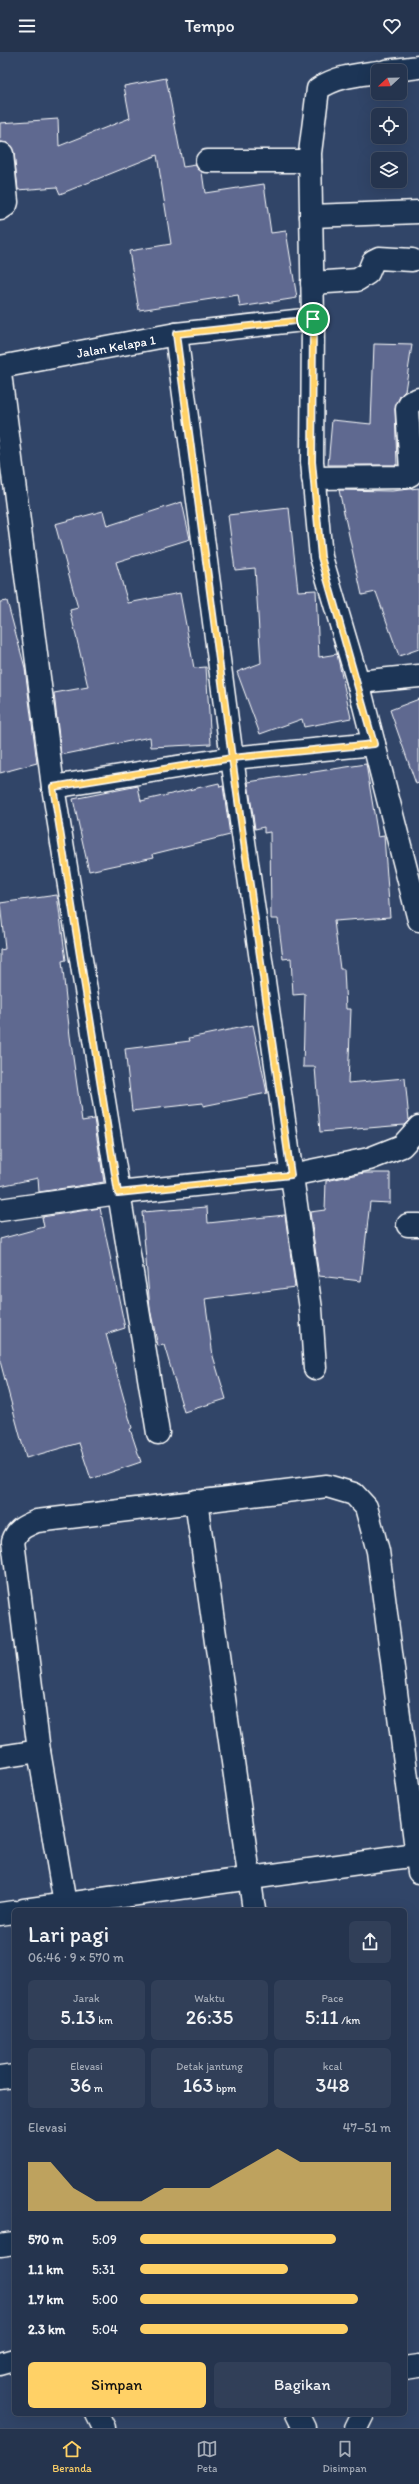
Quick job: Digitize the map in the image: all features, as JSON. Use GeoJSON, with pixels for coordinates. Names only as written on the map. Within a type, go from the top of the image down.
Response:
{"type":"FeatureCollection","features":[{"type":"Feature","properties":{"kind":"street"},"geometry":{"type":"LineString","coordinates":[[407,68],[419,67]]}},
{"type":"Feature","properties":{"kind":"street"},"geometry":{"type":"LineString","coordinates":[[371,73],[344,77],[328,82],[318,89],[310,161],[314,478],[321,557],[358,682],[419,920]]}},
{"type":"Feature","properties":{"kind":"street"},"geometry":{"type":"LineString","coordinates":[[0,209],[6,205],[7,202],[2,154]]}},
{"type":"Feature","properties":{"kind":"street"},"geometry":{"type":"LineString","coordinates":[[207,161],[310,161]]}},
{"type":"Feature","properties":{"kind":"street"},"geometry":{"type":"LineString","coordinates":[[311,216],[418,212]]}},
{"type":"Feature","properties":{"kind":"street"},"geometry":{"type":"LineString","coordinates":[[312,283],[357,280],[368,273],[373,261],[379,258],[412,260]]}},
{"type":"Feature","properties":{"kind":"street","name":"Jalan Kelapa 1"},"geometry":{"type":"LineString","coordinates":[[0,367],[176,334],[313,319]]}},
{"type":"Feature","properties":{"kind":"street"},"geometry":{"type":"LineString","coordinates":[[176,334],[232,758],[311,1309],[315,1368]]}},
{"type":"Feature","properties":{"kind":"street"},"geometry":{"type":"LineString","coordinates":[[0,373],[53,787],[158,1433]]}},
{"type":"Feature","properties":{"kind":"street"},"geometry":{"type":"LineString","coordinates":[[314,478],[406,477],[410,475],[411,470],[407,409],[411,402],[419,399]]}},
{"type":"Feature","properties":{"kind":"street"},"geometry":{"type":"LineString","coordinates":[[358,682],[419,676]]}},
{"type":"Feature","properties":{"kind":"street"},"geometry":{"type":"LineString","coordinates":[[53,787],[232,758],[374,744]]}},
{"type":"Feature","properties":{"kind":"street"},"geometry":{"type":"LineString","coordinates":[[0,1210],[118,1193],[291,1175],[369,1160],[402,1146],[419,1127]]}},
{"type":"Feature","properties":{"kind":"street"},"geometry":{"type":"LineString","coordinates":[[45,1908],[66,1906],[249,1880],[418,1864],[378,1551],[366,1507],[354,1494],[327,1486],[37,1521],[20,1529],[12,1541],[9,1592],[66,1906]]}},
{"type":"Feature","properties":{"kind":"street"},"geometry":{"type":"LineString","coordinates":[[196,1501],[254,1908]]}},
{"type":"Feature","properties":{"kind":"street"},"geometry":{"type":"LineString","coordinates":[[0,1757],[39,1751]]}},
{"type":"Feature","properties":{"kind":"street"},"geometry":{"type":"LineString","coordinates":[[0,1914],[12,1912]]}},
{"type":"Feature","properties":{"kind":"street"},"geometry":{"type":"LineString","coordinates":[[0,2078],[12,2076]]}},
{"type":"Feature","properties":{"kind":"street"},"geometry":{"type":"LineString","coordinates":[[0,2245],[12,2243]]}},
{"type":"Feature","properties":{"kind":"street"},"geometry":{"type":"LineString","coordinates":[[0,2364],[12,2361]]}},
{"type":"Feature","properties":{"kind":"street"},"geometry":{"type":"LineString","coordinates":[[407,2368],[419,2366]]}},
{"type":"Feature","properties":{"kind":"street"},"geometry":{"type":"LineString","coordinates":[[99,2416],[104,2428]]}},
{"type":"Feature","properties":{"kind":"street"},"geometry":{"type":"LineString","coordinates":[[298,2416],[304,2428]]}},
{"type":"Feature","properties":{"kind":"building"},"geometry":{"type":"Polygon","coordinates":[[[166,78],[183,167],[196,165],[202,172],[205,193],[264,184],[271,233],[286,231],[297,298],[240,307],[238,295],[139,310],[129,251],[171,244],[157,155],[60,194],[57,187],[18,190],[14,152],[7,143],[0,142],[0,123],[58,119],[59,146],[130,118],[124,86],[166,78]]]}},
{"type":"Feature","properties":{"kind":"building"},"geometry":{"type":"Polygon","coordinates":[[[374,344],[412,345],[405,391],[400,396],[395,409],[397,465],[328,465],[332,420],[371,424],[374,344]]]}},
{"type":"Feature","properties":{"kind":"building"},"geometry":{"type":"Polygon","coordinates":[[[419,488],[419,649],[399,656],[376,592],[362,595],[339,490],[392,491],[419,488]]]}},
{"type":"Feature","properties":{"kind":"building"},"geometry":{"type":"Polygon","coordinates":[[[182,502],[190,539],[116,562],[128,603],[180,593],[194,668],[206,667],[211,744],[151,747],[150,737],[61,755],[54,693],[88,687],[70,610],[78,608],[55,524],[103,511],[107,526],[182,502]]]}},
{"type":"Feature","properties":{"kind":"building"},"geometry":{"type":"Polygon","coordinates":[[[289,508],[298,591],[316,590],[319,657],[337,654],[351,718],[304,727],[302,719],[260,734],[237,672],[261,663],[255,568],[235,570],[228,515],[289,508]]]}},
{"type":"Feature","properties":{"kind":"building"},"geometry":{"type":"Polygon","coordinates":[[[7,601],[25,668],[37,763],[0,773],[0,602],[7,601]]]}},
{"type":"Feature","properties":{"kind":"building"},"geometry":{"type":"Polygon","coordinates":[[[419,699],[419,783],[416,784],[390,710],[419,699]]]}},
{"type":"Feature","properties":{"kind":"building"},"geometry":{"type":"Polygon","coordinates":[[[366,764],[378,837],[384,836],[390,917],[334,921],[340,969],[344,969],[346,1009],[351,1009],[348,1083],[405,1078],[409,1120],[404,1125],[320,1132],[315,1067],[303,1067],[305,994],[293,995],[291,958],[283,959],[278,919],[271,919],[270,832],[264,833],[264,827],[255,829],[248,782],[366,764]]]}},
{"type":"Feature","properties":{"kind":"building"},"geometry":{"type":"Polygon","coordinates":[[[219,783],[220,787],[223,786],[230,835],[153,854],[154,857],[89,871],[73,799],[138,786],[141,801],[219,783]]]}},
{"type":"Feature","properties":{"kind":"building"},"geometry":{"type":"Polygon","coordinates":[[[57,895],[66,960],[62,961],[70,1036],[82,1121],[94,1119],[104,1182],[39,1192],[38,1178],[0,1186],[0,950],[5,949],[0,903],[57,895]]]}},
{"type":"Feature","properties":{"kind":"building"},"geometry":{"type":"Polygon","coordinates":[[[253,1025],[267,1093],[203,1106],[203,1103],[132,1111],[125,1049],[190,1041],[189,1038],[253,1025]]]}},
{"type":"Feature","properties":{"kind":"building"},"geometry":{"type":"Polygon","coordinates":[[[364,1173],[390,1173],[390,1203],[370,1202],[361,1281],[319,1276],[310,1212],[325,1210],[326,1181],[364,1173]]]}},
{"type":"Feature","properties":{"kind":"building"},"geometry":{"type":"Polygon","coordinates":[[[207,1207],[208,1223],[285,1215],[295,1287],[205,1299],[213,1356],[226,1399],[184,1412],[164,1345],[158,1346],[150,1309],[142,1212],[207,1207]]]}},
{"type":"Feature","properties":{"kind":"building"},"geometry":{"type":"Polygon","coordinates":[[[100,1208],[125,1328],[106,1334],[132,1428],[130,1429],[141,1462],[91,1479],[79,1443],[26,1458],[0,1361],[0,1239],[44,1227],[42,1217],[100,1208]]]}},
{"type":"Feature","properties":{"kind":"route"},"geometry":{"type":"LineString","coordinates":[[313,319],[176,334],[232,758],[53,787],[118,1193],[291,1175],[232,758],[374,744],[358,682],[321,557],[312,462],[313,319]]}}]}
